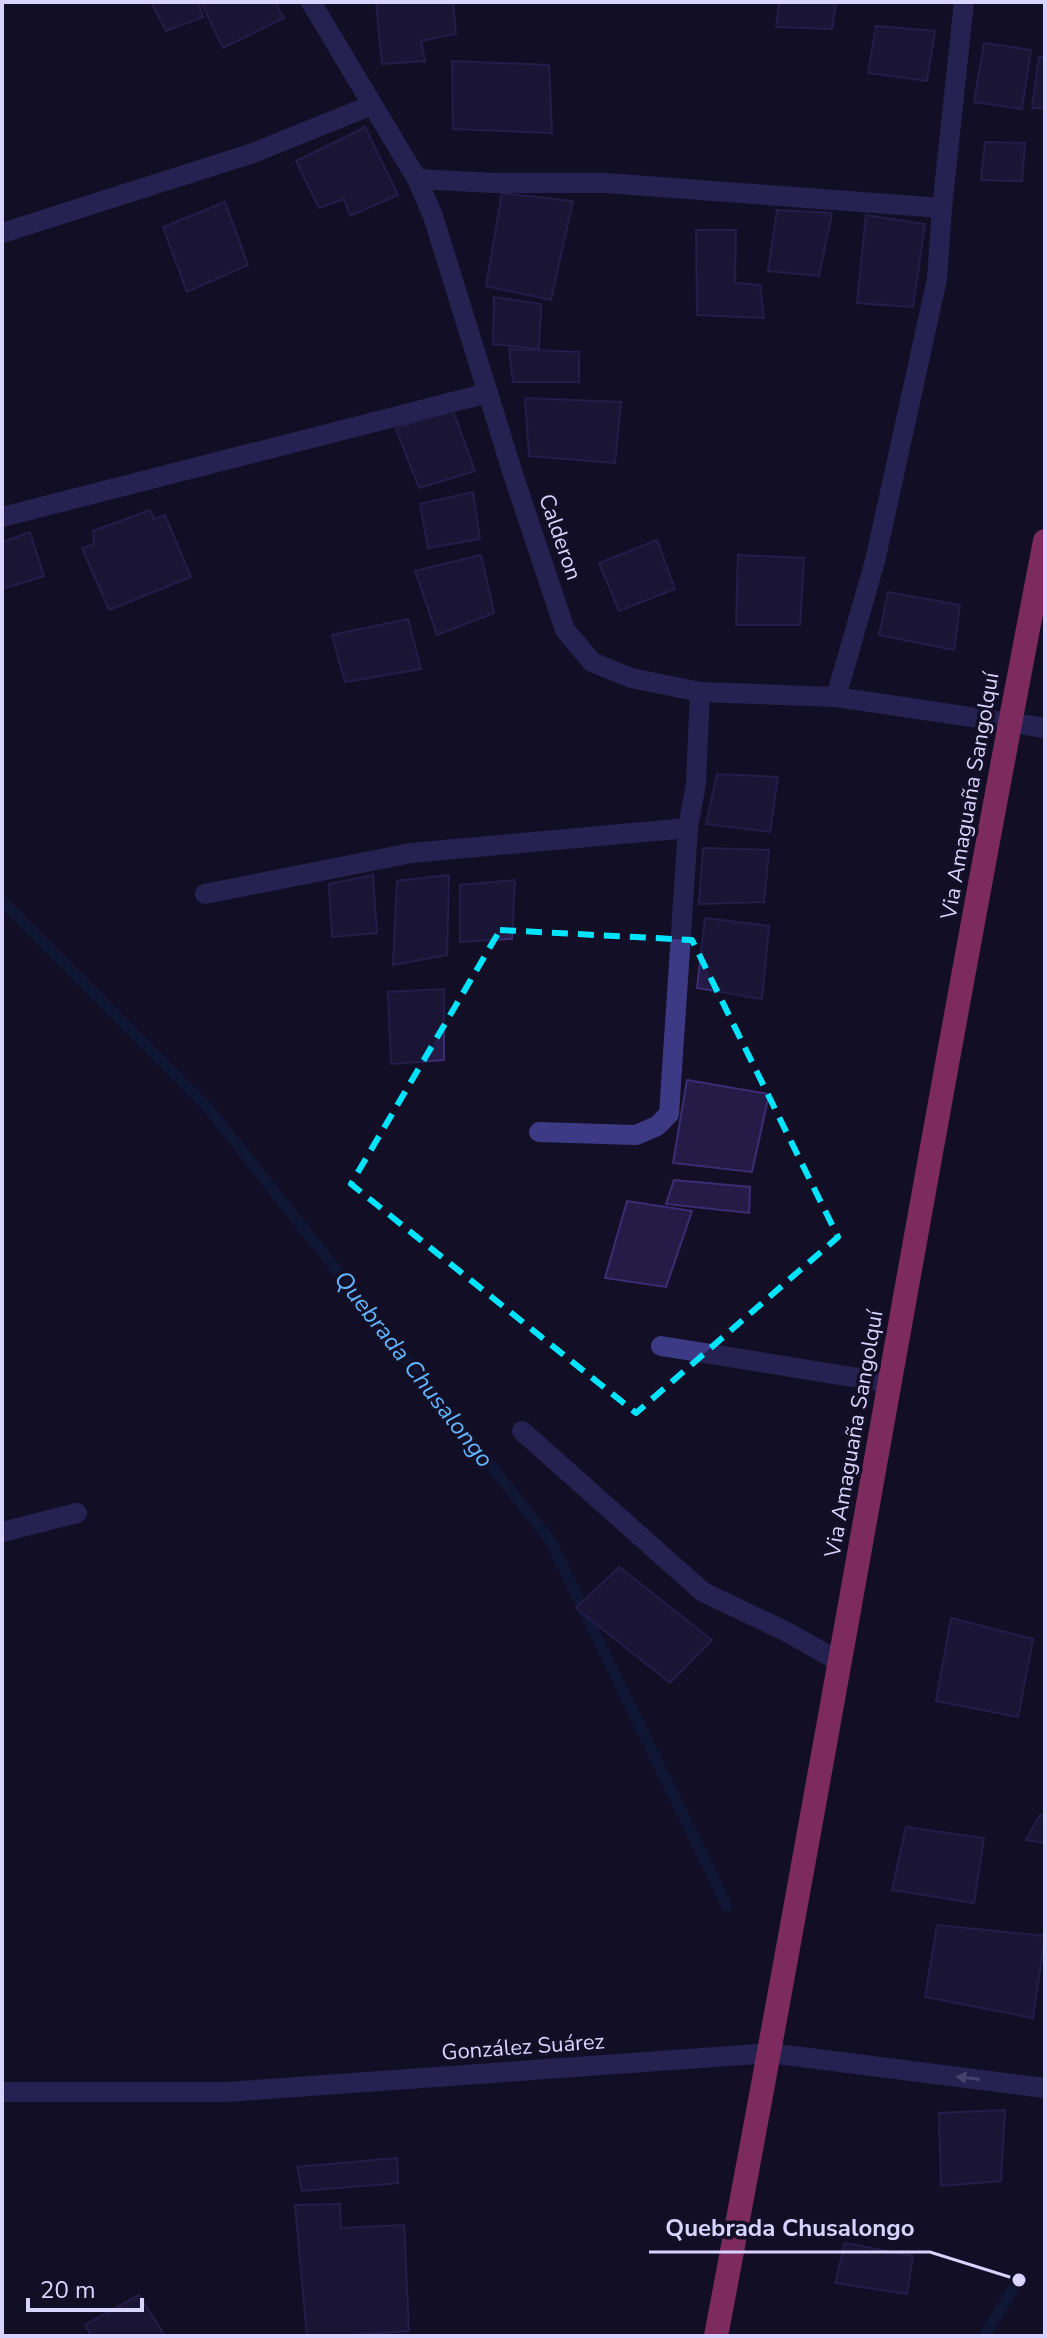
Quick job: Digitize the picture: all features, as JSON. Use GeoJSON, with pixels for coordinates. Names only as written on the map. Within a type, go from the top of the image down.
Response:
{"type":"FeatureCollection","features":[{"type":"Feature","properties":{"kind":"highway","name":"Via Amaguaña Sangolquí"},"geometry":{"type":"LineString","coordinates":[[716,2336],[1045,541]]}},
{"type":"Feature","properties":{"kind":"street","name":"Calderon"},"geometry":{"type":"LineString","coordinates":[[311,2],[417,179],[433,216],[565,630],[592,662],[631,678],[700,692],[836,697],[1045,728]]}},
{"type":"Feature","properties":{"kind":"street"},"geometry":{"type":"LineString","coordinates":[[836,697],[875,561],[937,279],[964,2]]}},
{"type":"Feature","properties":{"kind":"street"},"geometry":{"type":"LineString","coordinates":[[2,233],[253,153],[372,105]]}},
{"type":"Feature","properties":{"kind":"street"},"geometry":{"type":"LineString","coordinates":[[417,179],[606,183],[942,208]]}},
{"type":"Feature","properties":{"kind":"street"},"geometry":{"type":"LineString","coordinates":[[2,517],[488,393]]}},
{"type":"Feature","properties":{"kind":"street"},"geometry":{"type":"LineString","coordinates":[[539,1132],[636,1135],[657,1126],[669,1114],[688,828],[696,783],[700,692]]}},
{"type":"Feature","properties":{"kind":"street"},"geometry":{"type":"LineString","coordinates":[[205,894],[411,853],[688,828]]}},
{"type":"Feature","properties":{"kind":"street"},"geometry":{"type":"LineString","coordinates":[[661,1346],[889,1383]]}},
{"type":"Feature","properties":{"kind":"street"},"geometry":{"type":"LineString","coordinates":[[522,1431],[703,1592],[787,1632],[840,1662]]}},
{"type":"Feature","properties":{"kind":"street"},"geometry":{"type":"LineString","coordinates":[[2,1532],[77,1513]]}},
{"type":"Feature","properties":{"kind":"street","name":"González Suárez"},"geometry":{"type":"LineString","coordinates":[[2,2092],[227,2092],[770,2053],[1045,2088]]}},
{"type":"Feature","properties":{"kind":"highlighted area"},"geometry":{"type":"Polygon","coordinates":[[[500,930],[692,940],[838,1237],[636,1413],[351,1184],[500,930]]]}},
{"type":"Feature","properties":{"kind":"building"},"geometry":{"type":"Polygon","coordinates":[[[151,2],[198,2],[203,17],[166,31],[151,2]]]}},
{"type":"Feature","properties":{"kind":"building"},"geometry":{"type":"Polygon","coordinates":[[[201,2],[275,2],[284,18],[223,48],[201,2]]]}},
{"type":"Feature","properties":{"kind":"building"},"geometry":{"type":"Polygon","coordinates":[[[376,2],[453,2],[456,34],[421,41],[425,61],[382,64],[376,2]]]}},
{"type":"Feature","properties":{"kind":"building"},"geometry":{"type":"Polygon","coordinates":[[[779,2],[836,2],[832,29],[776,27],[779,2]]]}},
{"type":"Feature","properties":{"kind":"building"},"geometry":{"type":"Polygon","coordinates":[[[876,26],[935,31],[927,81],[868,73],[876,26]]]}},
{"type":"Feature","properties":{"kind":"building"},"geometry":{"type":"Polygon","coordinates":[[[984,43],[1031,50],[1022,109],[974,102],[984,43]]]}},
{"type":"Feature","properties":{"kind":"building"},"geometry":{"type":"Polygon","coordinates":[[[1039,57],[1045,57],[1045,108],[1032,108],[1039,57]]]}},
{"type":"Feature","properties":{"kind":"building"},"geometry":{"type":"Polygon","coordinates":[[[452,61],[549,65],[552,133],[453,129],[452,61]]]}},
{"type":"Feature","properties":{"kind":"building"},"geometry":{"type":"Polygon","coordinates":[[[365,127],[398,195],[350,216],[344,199],[319,208],[296,161],[365,127]]]}},
{"type":"Feature","properties":{"kind":"building"},"geometry":{"type":"Polygon","coordinates":[[[985,142],[1025,143],[1022,181],[981,180],[985,142]]]}},
{"type":"Feature","properties":{"kind":"building"},"geometry":{"type":"Polygon","coordinates":[[[502,193],[573,201],[551,300],[486,286],[502,193]]]}},
{"type":"Feature","properties":{"kind":"building"},"geometry":{"type":"Polygon","coordinates":[[[225,202],[248,265],[187,292],[163,227],[225,202]]]}},
{"type":"Feature","properties":{"kind":"building"},"geometry":{"type":"Polygon","coordinates":[[[777,210],[832,213],[819,276],[768,271],[777,210]]]}},
{"type":"Feature","properties":{"kind":"building"},"geometry":{"type":"Polygon","coordinates":[[[866,215],[925,224],[913,307],[857,303],[866,215]]]}},
{"type":"Feature","properties":{"kind":"building"},"geometry":{"type":"Polygon","coordinates":[[[696,230],[736,230],[735,283],[760,285],[764,318],[697,315],[696,230]]]}},
{"type":"Feature","properties":{"kind":"building"},"geometry":{"type":"Polygon","coordinates":[[[494,297],[541,304],[539,349],[493,344],[494,297]]]}},
{"type":"Feature","properties":{"kind":"building"},"geometry":{"type":"Polygon","coordinates":[[[509,349],[579,352],[579,382],[513,382],[509,349]]]}},
{"type":"Feature","properties":{"kind":"building"},"geometry":{"type":"Polygon","coordinates":[[[525,398],[621,402],[615,463],[529,456],[525,398]]]}},
{"type":"Feature","properties":{"kind":"building"},"geometry":{"type":"Polygon","coordinates":[[[452,408],[475,471],[419,488],[396,429],[452,408]]]}},
{"type":"Feature","properties":{"kind":"building"},"geometry":{"type":"Polygon","coordinates":[[[473,492],[480,539],[428,548],[420,504],[473,492]]]}},
{"type":"Feature","properties":{"kind":"building"},"geometry":{"type":"Polygon","coordinates":[[[150,510],[154,519],[165,515],[191,577],[109,610],[82,548],[94,544],[93,531],[150,510]]]}},
{"type":"Feature","properties":{"kind":"building"},"geometry":{"type":"Polygon","coordinates":[[[30,532],[44,576],[2,589],[2,542],[30,532]]]}},
{"type":"Feature","properties":{"kind":"building"},"geometry":{"type":"Polygon","coordinates":[[[657,540],[675,589],[619,611],[599,563],[657,540]]]}},
{"type":"Feature","properties":{"kind":"building"},"geometry":{"type":"Polygon","coordinates":[[[481,555],[494,613],[437,635],[415,571],[481,555]]]}},
{"type":"Feature","properties":{"kind":"building"},"geometry":{"type":"Polygon","coordinates":[[[738,555],[804,558],[800,625],[736,625],[738,555]]]}},
{"type":"Feature","properties":{"kind":"building"},"geometry":{"type":"Polygon","coordinates":[[[888,592],[960,605],[954,650],[879,635],[888,592]]]}},
{"type":"Feature","properties":{"kind":"building"},"geometry":{"type":"Polygon","coordinates":[[[408,619],[421,669],[345,682],[332,635],[408,619]]]}},
{"type":"Feature","properties":{"kind":"building"},"geometry":{"type":"Polygon","coordinates":[[[717,774],[778,777],[770,832],[706,824],[717,774]]]}},
{"type":"Feature","properties":{"kind":"building"},"geometry":{"type":"Polygon","coordinates":[[[703,848],[769,850],[764,902],[699,904],[703,848]]]}},
{"type":"Feature","properties":{"kind":"building"},"geometry":{"type":"Polygon","coordinates":[[[373,875],[377,933],[332,937],[329,884],[373,875]]]}},
{"type":"Feature","properties":{"kind":"building"},"geometry":{"type":"Polygon","coordinates":[[[449,875],[447,955],[393,965],[397,881],[449,875]]]}},
{"type":"Feature","properties":{"kind":"building"},"geometry":{"type":"Polygon","coordinates":[[[515,880],[512,939],[460,942],[460,885],[515,880]]]}},
{"type":"Feature","properties":{"kind":"building"},"geometry":{"type":"Polygon","coordinates":[[[705,918],[769,926],[762,999],[697,988],[705,918]]]}},
{"type":"Feature","properties":{"kind":"building"},"geometry":{"type":"Polygon","coordinates":[[[444,989],[444,1060],[391,1064],[388,992],[444,989]]]}},
{"type":"Feature","properties":{"kind":"building"},"geometry":{"type":"Polygon","coordinates":[[[687,1080],[769,1094],[752,1172],[673,1163],[687,1080]]]}},
{"type":"Feature","properties":{"kind":"building"},"geometry":{"type":"Polygon","coordinates":[[[674,1180],[750,1187],[749,1213],[666,1204],[674,1180]]]}},
{"type":"Feature","properties":{"kind":"building"},"geometry":{"type":"Polygon","coordinates":[[[627,1201],[692,1211],[666,1287],[605,1278],[627,1201]]]}},
{"type":"Feature","properties":{"kind":"building"},"geometry":{"type":"Polygon","coordinates":[[[619,1567],[712,1640],[670,1683],[576,1608],[619,1567]]]}},
{"type":"Feature","properties":{"kind":"building"},"geometry":{"type":"Polygon","coordinates":[[[951,1618],[1033,1639],[1018,1717],[936,1701],[951,1618]]]}},
{"type":"Feature","properties":{"kind":"building"},"geometry":{"type":"Polygon","coordinates":[[[1040,1815],[1045,1815],[1045,1843],[1026,1840],[1040,1815]]]}},
{"type":"Feature","properties":{"kind":"building"},"geometry":{"type":"Polygon","coordinates":[[[906,1827],[984,1838],[974,1903],[892,1890],[906,1827]]]}},
{"type":"Feature","properties":{"kind":"building"},"geometry":{"type":"Polygon","coordinates":[[[937,1925],[1045,1936],[1033,2018],[925,1997],[937,1925]]]}},
{"type":"Feature","properties":{"kind":"building"},"geometry":{"type":"Polygon","coordinates":[[[1005,2110],[1001,2181],[941,2186],[939,2113],[1005,2110]]]}},
{"type":"Feature","properties":{"kind":"building"},"geometry":{"type":"Polygon","coordinates":[[[397,2158],[398,2183],[302,2191],[297,2167],[397,2158]]]}},
{"type":"Feature","properties":{"kind":"building"},"geometry":{"type":"Polygon","coordinates":[[[340,2204],[341,2228],[404,2225],[409,2331],[307,2336],[295,2205],[340,2204]]]}},
{"type":"Feature","properties":{"kind":"building"},"geometry":{"type":"Polygon","coordinates":[[[845,2243],[913,2256],[907,2294],[835,2283],[845,2243]]]}},
{"type":"Feature","properties":{"kind":"building"},"geometry":{"type":"Polygon","coordinates":[[[139,2295],[165,2336],[92,2336],[85,2325],[139,2295]]]}},
{"type":"Feature","properties":{"kind":"waterway","name":"Quebrada Chusalongo"},"geometry":{"type":"LineString","coordinates":[[2,901],[209,1109],[550,1540],[727,1906]]}},
{"type":"Feature","properties":{"kind":"waterway","name":"Quebrada Chusalongo"},"geometry":{"type":"LineString","coordinates":[[984,2336],[1019,2280]]}},
{"type":"Feature","properties":{"kind":"place","name":"Quebrada Chusalongo"},"geometry":{"type":"Point","coordinates":[1019,2280]}}]}
